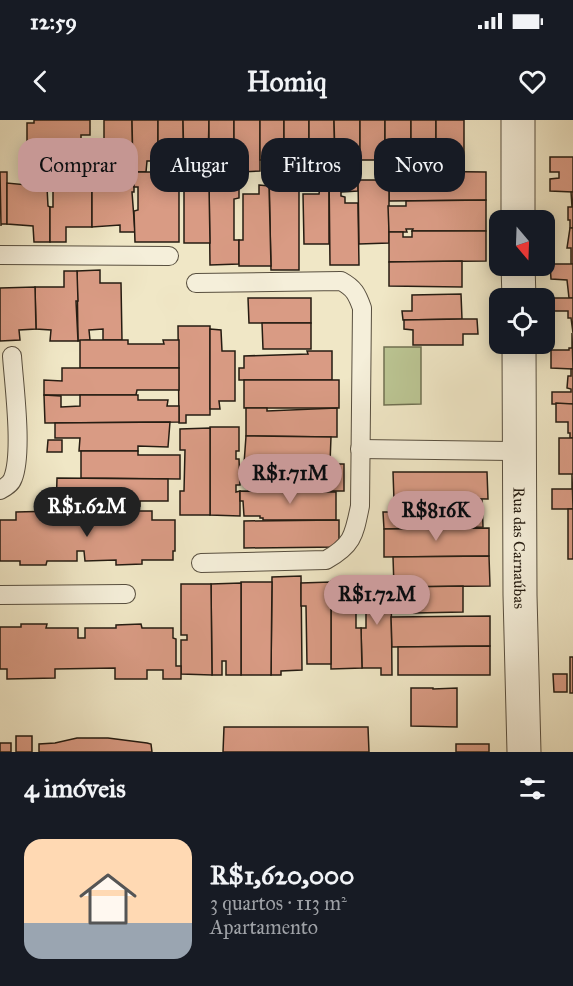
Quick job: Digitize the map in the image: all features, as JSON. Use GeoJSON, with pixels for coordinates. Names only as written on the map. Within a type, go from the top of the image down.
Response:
{"type":"FeatureCollection","features":[{"type":"Feature","properties":{"kind":"street"},"geometry":{"type":"LineString","coordinates":[[518,120],[518,210]]}},
{"type":"Feature","properties":{"kind":"street","name":"Rua das Carnaúbas"},"geometry":{"type":"LineString","coordinates":[[519,354],[524,752]]}},
{"type":"Feature","properties":{"kind":"lane"},"geometry":{"type":"LineString","coordinates":[[0,255],[169,256]]}},
{"type":"Feature","properties":{"kind":"lane"},"geometry":{"type":"LineString","coordinates":[[196,283],[340,281],[352,287],[358,295],[362,309],[360,506],[353,538],[342,551],[326,560],[201,563]]}},
{"type":"Feature","properties":{"kind":"lane"},"geometry":{"type":"LineString","coordinates":[[0,490],[6,487],[13,478],[17,458],[12,356]]}},
{"type":"Feature","properties":{"kind":"lane"},"geometry":{"type":"LineString","coordinates":[[360,449],[519,451]]}},
{"type":"Feature","properties":{"kind":"lane"},"geometry":{"type":"LineString","coordinates":[[0,595],[126,594]]}},
{"type":"Feature","properties":{"kind":"green space"},"geometry":{"type":"Polygon","coordinates":[[[384,347],[421,347],[421,404],[384,405],[384,347]]]}},
{"type":"Feature","properties":{"kind":"building"},"geometry":{"type":"Polygon","coordinates":[[[34,120],[90,120],[90,135],[81,135],[81,138],[27,138],[27,123],[34,123],[34,120]]]}},
{"type":"Feature","properties":{"kind":"building"},"geometry":{"type":"Polygon","coordinates":[[[104,120],[132,120],[132,138],[104,138],[104,120]]]}},
{"type":"Feature","properties":{"kind":"building"},"geometry":{"type":"Polygon","coordinates":[[[132,120],[158,120],[158,138],[150,138],[150,161],[147,161],[146,172],[138,172],[138,138],[132,138],[132,120]]]}},
{"type":"Feature","properties":{"kind":"building"},"geometry":{"type":"Polygon","coordinates":[[[158,120],[183,120],[183,138],[158,138],[158,120]]]}},
{"type":"Feature","properties":{"kind":"building"},"geometry":{"type":"Polygon","coordinates":[[[183,120],[209,120],[209,138],[183,138],[183,120]]]}},
{"type":"Feature","properties":{"kind":"building"},"geometry":{"type":"Polygon","coordinates":[[[209,120],[234,120],[234,138],[209,138],[209,120]]]}},
{"type":"Feature","properties":{"kind":"building"},"geometry":{"type":"Polygon","coordinates":[[[234,120],[260,120],[260,171],[249,172],[249,138],[234,138],[234,120]]]}},
{"type":"Feature","properties":{"kind":"building"},"geometry":{"type":"Polygon","coordinates":[[[260,120],[284,120],[284,138],[261,138],[260,160],[260,120]]]}},
{"type":"Feature","properties":{"kind":"building"},"geometry":{"type":"Polygon","coordinates":[[[284,120],[309,120],[309,138],[284,138],[284,120]]]}},
{"type":"Feature","properties":{"kind":"building"},"geometry":{"type":"Polygon","coordinates":[[[309,120],[334,120],[334,138],[309,138],[309,120]]]}},
{"type":"Feature","properties":{"kind":"building"},"geometry":{"type":"Polygon","coordinates":[[[334,120],[360,120],[360,138],[334,138],[334,120]]]}},
{"type":"Feature","properties":{"kind":"building"},"geometry":{"type":"Polygon","coordinates":[[[360,120],[385,120],[385,138],[374,138],[374,160],[362,160],[362,138],[360,138],[360,120]]]}},
{"type":"Feature","properties":{"kind":"building"},"geometry":{"type":"Polygon","coordinates":[[[385,120],[411,120],[411,138],[385,138],[385,120]]]}},
{"type":"Feature","properties":{"kind":"building"},"geometry":{"type":"Polygon","coordinates":[[[411,120],[436,120],[436,138],[411,138],[411,120]]]}},
{"type":"Feature","properties":{"kind":"building"},"geometry":{"type":"Polygon","coordinates":[[[436,120],[464,120],[464,138],[436,138],[436,120]]]}},
{"type":"Feature","properties":{"kind":"building"},"geometry":{"type":"Polygon","coordinates":[[[550,157],[573,157],[573,192],[550,191],[550,179],[559,178],[559,172],[550,172],[550,157]]]}},
{"type":"Feature","properties":{"kind":"building"},"geometry":{"type":"Polygon","coordinates":[[[0,172],[7,172],[7,224],[1,224],[1,226],[0,172]]]}},
{"type":"Feature","properties":{"kind":"building"},"geometry":{"type":"Polygon","coordinates":[[[138,172],[150,172],[150,192],[179,192],[179,242],[135,242],[134,211],[138,210],[138,172]]]}},
{"type":"Feature","properties":{"kind":"building"},"geometry":{"type":"Polygon","coordinates":[[[465,172],[486,172],[486,200],[389,201],[389,192],[465,192],[465,172]]]}},
{"type":"Feature","properties":{"kind":"building"},"geometry":{"type":"Polygon","coordinates":[[[362,180],[374,180],[374,192],[389,192],[389,243],[359,244],[358,192],[362,192],[362,180]]]}},
{"type":"Feature","properties":{"kind":"building"},"geometry":{"type":"Polygon","coordinates":[[[7,183],[18,184],[18,192],[47,192],[50,207],[50,242],[34,242],[33,226],[7,224],[7,183]]]}},
{"type":"Feature","properties":{"kind":"building"},"geometry":{"type":"Polygon","coordinates":[[[259,185],[261,185],[261,192],[269,192],[271,266],[239,266],[239,240],[243,240],[243,194],[259,194],[259,185]]]}},
{"type":"Feature","properties":{"kind":"building"},"geometry":{"type":"Polygon","coordinates":[[[53,192],[92,192],[92,227],[66,227],[66,242],[50,242],[50,207],[53,207],[53,192]]]}},
{"type":"Feature","properties":{"kind":"building"},"geometry":{"type":"Polygon","coordinates":[[[92,192],[132,192],[135,232],[120,232],[120,225],[92,227],[92,192]]]}},
{"type":"Feature","properties":{"kind":"building"},"geometry":{"type":"Polygon","coordinates":[[[184,192],[209,192],[210,243],[184,243],[184,192]]]}},
{"type":"Feature","properties":{"kind":"building"},"geometry":{"type":"Polygon","coordinates":[[[209,192],[239,192],[239,198],[234,199],[234,240],[239,240],[239,264],[210,265],[209,192]]]}},
{"type":"Feature","properties":{"kind":"building"},"geometry":{"type":"Polygon","coordinates":[[[269,192],[299,192],[299,270],[271,270],[269,192]]]}},
{"type":"Feature","properties":{"kind":"building"},"geometry":{"type":"Polygon","coordinates":[[[319,192],[329,192],[329,244],[304,244],[303,194],[319,194],[319,192]]]}},
{"type":"Feature","properties":{"kind":"building"},"geometry":{"type":"Polygon","coordinates":[[[329,192],[341,192],[341,196],[345,197],[345,203],[358,203],[359,265],[330,265],[329,192]]]}},
{"type":"Feature","properties":{"kind":"building"},"geometry":{"type":"Polygon","coordinates":[[[571,192],[573,192],[573,228],[570,228],[570,220],[568,220],[568,207],[572,207],[571,192]]]}},
{"type":"Feature","properties":{"kind":"building"},"geometry":{"type":"Polygon","coordinates":[[[486,200],[486,231],[412,231],[413,229],[406,229],[407,232],[389,232],[388,206],[406,206],[406,201],[486,200]]]}},
{"type":"Feature","properties":{"kind":"building"},"geometry":{"type":"Polygon","coordinates":[[[570,228],[573,228],[573,264],[571,264],[571,248],[567,248],[570,228]]]}},
{"type":"Feature","properties":{"kind":"building"},"geometry":{"type":"Polygon","coordinates":[[[412,231],[486,231],[486,261],[389,262],[389,232],[403,232],[403,237],[412,237],[412,231]]]}},
{"type":"Feature","properties":{"kind":"building"},"geometry":{"type":"Polygon","coordinates":[[[462,261],[462,287],[389,286],[389,262],[462,261]]]}},
{"type":"Feature","properties":{"kind":"building"},"geometry":{"type":"Polygon","coordinates":[[[555,264],[573,264],[573,298],[569,298],[567,280],[551,279],[551,276],[555,276],[555,264]]]}},
{"type":"Feature","properties":{"kind":"building"},"geometry":{"type":"Polygon","coordinates":[[[100,270],[100,283],[121,283],[122,340],[103,340],[103,329],[89,330],[90,340],[78,341],[77,271],[100,270]]]}},
{"type":"Feature","properties":{"kind":"building"},"geometry":{"type":"Polygon","coordinates":[[[64,271],[77,271],[78,341],[50,341],[51,330],[36,329],[35,287],[64,287],[64,271]]]}},
{"type":"Feature","properties":{"kind":"building"},"geometry":{"type":"Polygon","coordinates":[[[35,287],[36,329],[19,330],[20,340],[0,341],[0,288],[35,287]]]}},
{"type":"Feature","properties":{"kind":"building"},"geometry":{"type":"Polygon","coordinates":[[[461,294],[462,319],[403,320],[402,311],[412,311],[412,295],[461,294]]]}},
{"type":"Feature","properties":{"kind":"building"},"geometry":{"type":"Polygon","coordinates":[[[248,298],[311,298],[311,323],[249,323],[248,298]]]}},
{"type":"Feature","properties":{"kind":"building"},"geometry":{"type":"Polygon","coordinates":[[[555,298],[573,298],[573,333],[571,318],[568,318],[568,311],[555,311],[555,298]]]}},
{"type":"Feature","properties":{"kind":"building"},"geometry":{"type":"Polygon","coordinates":[[[477,319],[478,334],[463,334],[463,345],[413,345],[413,330],[404,329],[404,320],[477,319]]]}},
{"type":"Feature","properties":{"kind":"building"},"geometry":{"type":"Polygon","coordinates":[[[262,323],[311,323],[311,349],[263,349],[262,323]]]}},
{"type":"Feature","properties":{"kind":"building"},"geometry":{"type":"Polygon","coordinates":[[[178,326],[210,326],[210,415],[186,415],[186,423],[179,423],[178,326]]]}},
{"type":"Feature","properties":{"kind":"building"},"geometry":{"type":"Polygon","coordinates":[[[210,329],[221,330],[222,351],[235,351],[235,401],[219,401],[220,409],[210,409],[210,329]]]}},
{"type":"Feature","properties":{"kind":"building"},"geometry":{"type":"Polygon","coordinates":[[[572,333],[573,369],[551,368],[551,354],[555,354],[555,350],[572,348],[572,333]]]}},
{"type":"Feature","properties":{"kind":"building"},"geometry":{"type":"Polygon","coordinates":[[[80,340],[128,340],[128,344],[164,344],[163,340],[179,340],[179,368],[80,368],[80,340]]]}},
{"type":"Feature","properties":{"kind":"building"},"geometry":{"type":"Polygon","coordinates":[[[307,351],[332,351],[332,380],[239,380],[239,368],[244,368],[244,356],[308,354],[307,351]]]}},
{"type":"Feature","properties":{"kind":"building"},"geometry":{"type":"Polygon","coordinates":[[[62,368],[179,368],[179,390],[137,390],[136,395],[44,395],[44,380],[62,381],[62,368]]]}},
{"type":"Feature","properties":{"kind":"building"},"geometry":{"type":"Polygon","coordinates":[[[571,369],[573,369],[573,404],[552,404],[552,392],[571,392],[571,389],[567,388],[571,369]]]}},
{"type":"Feature","properties":{"kind":"building"},"geometry":{"type":"Polygon","coordinates":[[[244,380],[339,380],[339,408],[244,408],[244,380]]]}},
{"type":"Feature","properties":{"kind":"building"},"geometry":{"type":"Polygon","coordinates":[[[44,395],[61,396],[61,407],[80,406],[80,395],[138,395],[138,400],[168,400],[167,406],[179,406],[179,422],[45,423],[44,395]]]}},
{"type":"Feature","properties":{"kind":"building"},"geometry":{"type":"Polygon","coordinates":[[[556,403],[573,404],[573,438],[570,438],[570,433],[568,433],[568,422],[556,422],[556,403]]]}},
{"type":"Feature","properties":{"kind":"building"},"geometry":{"type":"Polygon","coordinates":[[[246,408],[267,408],[267,411],[337,408],[337,437],[246,436],[246,408]]]}},
{"type":"Feature","properties":{"kind":"building"},"geometry":{"type":"Polygon","coordinates":[[[170,422],[168,447],[138,446],[138,451],[79,451],[80,438],[55,438],[55,423],[170,422]]]}},
{"type":"Feature","properties":{"kind":"building"},"geometry":{"type":"Polygon","coordinates":[[[210,427],[239,427],[239,451],[236,451],[236,459],[239,459],[240,485],[236,485],[236,492],[240,491],[240,516],[210,515],[210,427]]]}},
{"type":"Feature","properties":{"kind":"building"},"geometry":{"type":"Polygon","coordinates":[[[210,428],[210,515],[180,515],[180,491],[184,491],[185,450],[180,450],[180,429],[210,428]]]}},
{"type":"Feature","properties":{"kind":"building"},"geometry":{"type":"Polygon","coordinates":[[[246,436],[331,437],[330,463],[267,461],[267,464],[244,464],[246,436]]]}},
{"type":"Feature","properties":{"kind":"building"},"geometry":{"type":"Polygon","coordinates":[[[559,438],[573,438],[573,474],[559,474],[559,438]]]}},
{"type":"Feature","properties":{"kind":"building"},"geometry":{"type":"Polygon","coordinates":[[[48,440],[62,440],[62,452],[47,452],[48,440]]]}},
{"type":"Feature","properties":{"kind":"building"},"geometry":{"type":"Polygon","coordinates":[[[81,451],[138,451],[138,455],[180,455],[180,479],[81,478],[81,451]]]}},
{"type":"Feature","properties":{"kind":"building"},"geometry":{"type":"Polygon","coordinates":[[[248,464],[344,464],[344,491],[248,491],[248,464]]]}},
{"type":"Feature","properties":{"kind":"building"},"geometry":{"type":"Polygon","coordinates":[[[393,472],[487,472],[488,499],[420,498],[419,501],[394,501],[393,472]]]}},
{"type":"Feature","properties":{"kind":"building"},"geometry":{"type":"Polygon","coordinates":[[[572,474],[573,509],[552,509],[552,489],[572,489],[572,474]]]}},
{"type":"Feature","properties":{"kind":"building"},"geometry":{"type":"Polygon","coordinates":[[[57,478],[168,479],[168,501],[140,501],[140,506],[127,506],[127,501],[120,501],[120,511],[56,512],[57,478]]]}},
{"type":"Feature","properties":{"kind":"building"},"geometry":{"type":"Polygon","coordinates":[[[240,491],[336,492],[336,520],[263,520],[260,516],[244,516],[240,491]]]}},
{"type":"Feature","properties":{"kind":"building"},"geometry":{"type":"Polygon","coordinates":[[[393,500],[457,502],[458,500],[482,500],[483,527],[384,529],[383,512],[393,512],[393,500]]]}},
{"type":"Feature","properties":{"kind":"building"},"geometry":{"type":"Polygon","coordinates":[[[568,509],[573,509],[573,559],[568,559],[568,509]]]}},
{"type":"Feature","properties":{"kind":"building"},"geometry":{"type":"Polygon","coordinates":[[[57,511],[57,520],[74,520],[73,511],[152,511],[152,520],[175,520],[173,560],[142,560],[142,564],[116,565],[116,560],[85,561],[84,551],[77,551],[77,561],[47,561],[46,565],[20,565],[20,561],[0,561],[0,520],[16,520],[16,512],[57,511]]]}},
{"type":"Feature","properties":{"kind":"building"},"geometry":{"type":"Polygon","coordinates":[[[339,520],[339,547],[244,548],[244,521],[339,520]]]}},
{"type":"Feature","properties":{"kind":"building"},"geometry":{"type":"Polygon","coordinates":[[[489,528],[489,556],[384,557],[384,529],[489,528]]]}},
{"type":"Feature","properties":{"kind":"building"},"geometry":{"type":"Polygon","coordinates":[[[489,556],[490,586],[394,587],[393,557],[489,556]]]}},
{"type":"Feature","properties":{"kind":"building"},"geometry":{"type":"Polygon","coordinates":[[[301,576],[302,670],[281,671],[281,675],[271,675],[272,577],[301,576]]]}},
{"type":"Feature","properties":{"kind":"building"},"geometry":{"type":"Polygon","coordinates":[[[361,580],[391,580],[392,675],[381,675],[381,668],[362,668],[361,628],[366,628],[366,605],[361,605],[361,580]]]}},
{"type":"Feature","properties":{"kind":"building"},"geometry":{"type":"Polygon","coordinates":[[[361,580],[361,606],[356,606],[356,628],[361,628],[362,668],[331,669],[331,581],[361,580]]]}},
{"type":"Feature","properties":{"kind":"building"},"geometry":{"type":"Polygon","coordinates":[[[241,582],[272,582],[271,675],[241,675],[241,582]]]}},
{"type":"Feature","properties":{"kind":"building"},"geometry":{"type":"Polygon","coordinates":[[[331,582],[331,664],[307,664],[306,606],[301,606],[301,583],[331,582]]]}},
{"type":"Feature","properties":{"kind":"building"},"geometry":{"type":"Polygon","coordinates":[[[241,583],[241,675],[226,675],[226,661],[222,661],[222,675],[212,675],[211,584],[241,583]]]}},
{"type":"Feature","properties":{"kind":"building"},"geometry":{"type":"Polygon","coordinates":[[[181,584],[211,584],[212,675],[181,674],[181,640],[187,640],[187,635],[181,635],[181,584]]]}},
{"type":"Feature","properties":{"kind":"building"},"geometry":{"type":"Polygon","coordinates":[[[463,586],[463,612],[414,613],[414,596],[405,596],[405,587],[463,586]]]}},
{"type":"Feature","properties":{"kind":"building"},"geometry":{"type":"Polygon","coordinates":[[[490,616],[490,646],[392,647],[391,617],[490,616]]]}},
{"type":"Feature","properties":{"kind":"building"},"geometry":{"type":"Polygon","coordinates":[[[21,624],[47,624],[46,628],[78,628],[78,638],[85,638],[85,628],[116,628],[116,625],[141,624],[142,628],[173,628],[173,638],[176,639],[176,666],[181,666],[181,679],[163,679],[163,670],[147,670],[147,679],[115,679],[115,668],[55,669],[55,678],[7,679],[7,669],[0,669],[0,627],[21,627],[21,624]]]}},
{"type":"Feature","properties":{"kind":"building"},"geometry":{"type":"Polygon","coordinates":[[[490,646],[490,675],[398,675],[398,647],[490,646]]]}},
{"type":"Feature","properties":{"kind":"building"},"geometry":{"type":"Polygon","coordinates":[[[570,657],[573,657],[573,693],[570,693],[570,657]]]}},
{"type":"Feature","properties":{"kind":"building"},"geometry":{"type":"Polygon","coordinates":[[[553,674],[567,674],[567,692],[554,692],[553,674]]]}},
{"type":"Feature","properties":{"kind":"building"},"geometry":{"type":"Polygon","coordinates":[[[411,688],[457,688],[457,727],[411,726],[411,688]]]}},
{"type":"Feature","properties":{"kind":"building"},"geometry":{"type":"Polygon","coordinates":[[[224,727],[368,727],[369,752],[223,752],[224,727]]]}},
{"type":"Feature","properties":{"kind":"building"},"geometry":{"type":"Polygon","coordinates":[[[16,736],[32,736],[32,752],[16,752],[16,736]]]}},
{"type":"Feature","properties":{"kind":"building"},"geometry":{"type":"Polygon","coordinates":[[[77,738],[108,738],[147,743],[151,744],[152,752],[39,752],[39,744],[77,738]]]}},
{"type":"Feature","properties":{"kind":"building"},"geometry":{"type":"Polygon","coordinates":[[[0,743],[11,743],[11,752],[0,752],[0,743]]]}},
{"type":"Feature","properties":{"kind":"building"},"geometry":{"type":"Polygon","coordinates":[[[456,744],[489,744],[489,752],[456,752],[456,744]]]}}]}
